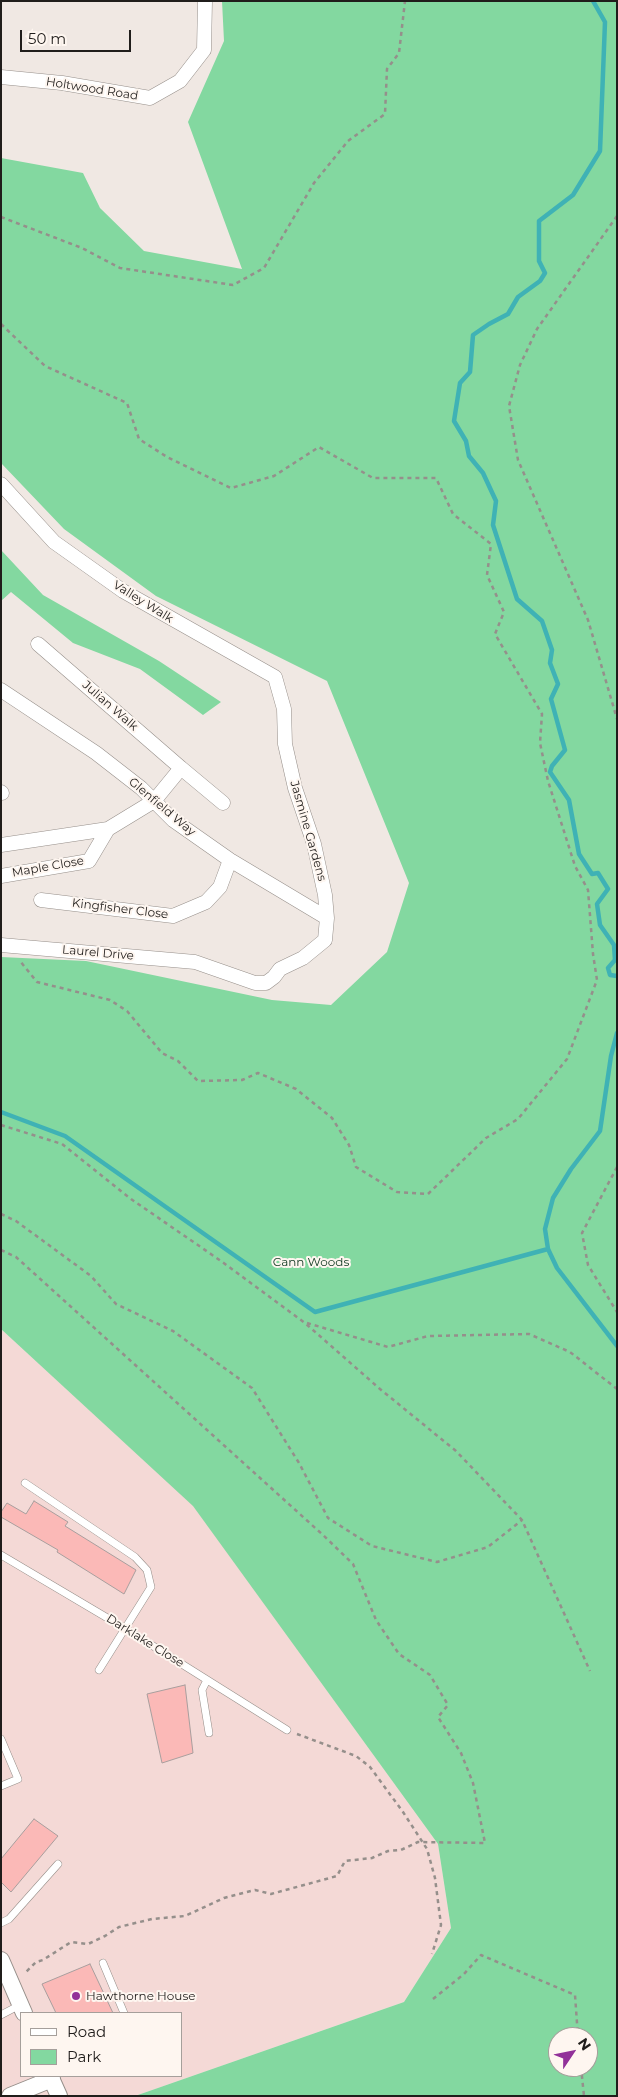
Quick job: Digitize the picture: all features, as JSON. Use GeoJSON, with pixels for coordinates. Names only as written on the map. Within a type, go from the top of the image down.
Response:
{"type":"FeatureCollection","features":[{"type":"Feature","properties":{"kind":"street","name":"Holtwood Road"},"geometry":{"type":"LineString","coordinates":[[1,77],[62,84],[150,98],[180,82],[204,50],[204,1]]}},
{"type":"Feature","properties":{"kind":"street","name":"Valley Walk"},"geometry":{"type":"LineString","coordinates":[[1,484],[54,542],[123,591],[275,677],[284,708]]}},
{"type":"Feature","properties":{"kind":"street","name":"Julian Walk"},"geometry":{"type":"LineString","coordinates":[[38,644],[222,803]]}},
{"type":"Feature","properties":{"kind":"street","name":"Glenfield Way"},"geometry":{"type":"LineString","coordinates":[[1,690],[96,753],[154,801],[173,820],[230,860],[327,918]]}},
{"type":"Feature","properties":{"kind":"street","name":"Jasmine Gardens"},"geometry":{"type":"LineString","coordinates":[[266,982],[274,977],[280,969],[303,958],[325,940],[327,918],[326,895],[314,844],[295,788],[285,744],[284,708]]}},
{"type":"Feature","properties":{"kind":"street"},"geometry":{"type":"LineString","coordinates":[[1,845],[108,829],[154,801],[181,768]]}},
{"type":"Feature","properties":{"kind":"street","name":"Maple Close"},"geometry":{"type":"LineString","coordinates":[[1,876],[89,861],[108,829]]}},
{"type":"Feature","properties":{"kind":"street","name":"Kingfisher Close"},"geometry":{"type":"LineString","coordinates":[[41,900],[173,916],[206,902],[220,887],[230,860]]}},
{"type":"Feature","properties":{"kind":"street","name":"Laurel Drive"},"geometry":{"type":"LineString","coordinates":[[4,945],[195,962],[255,983],[266,982]]}},
{"type":"Feature","properties":{"kind":"street"},"geometry":{"type":"LineString","coordinates":[[1,1960],[20,2004]]}},
{"type":"Feature","properties":{"kind":"street"},"geometry":{"type":"LineString","coordinates":[[10,2096],[51,2077],[59,2096]]}},
{"type":"Feature","properties":{"kind":"lane"},"geometry":{"type":"LineString","coordinates":[[25,1482],[135,1556],[147,1570],[151,1587],[126,1630],[99,1670]]}},
{"type":"Feature","properties":{"kind":"lane","name":"Darklake Close"},"geometry":{"type":"LineString","coordinates":[[1,1555],[287,1730]]}},
{"type":"Feature","properties":{"kind":"lane"},"geometry":{"type":"LineString","coordinates":[[207,1680],[202,1690],[209,1732]]}},
{"type":"Feature","properties":{"kind":"lane"},"geometry":{"type":"LineString","coordinates":[[1,1739],[18,1779],[1,1786]]}},
{"type":"Feature","properties":{"kind":"lane"},"geometry":{"type":"LineString","coordinates":[[1,1923],[8,1919],[58,1864]]}},
{"type":"Feature","properties":{"kind":"lane"},"geometry":{"type":"LineString","coordinates":[[103,1963],[124,2012]]}},
{"type":"Feature","properties":{"kind":"lane"},"geometry":{"type":"LineString","coordinates":[[1,2015],[20,2004]]}},
{"type":"Feature","properties":{"kind":"path"},"geometry":{"type":"LineString","coordinates":[[1,217],[82,248],[120,268],[233,285],[264,268],[314,183],[348,141],[385,114],[387,69],[399,53],[405,1]]}},
{"type":"Feature","properties":{"kind":"path"},"geometry":{"type":"LineString","coordinates":[[617,216],[537,329],[520,365],[509,406],[518,460],[588,620],[617,719]]}},
{"type":"Feature","properties":{"kind":"path"},"geometry":{"type":"LineString","coordinates":[[1,324],[45,366],[127,403],[140,439],[167,457],[231,488],[274,476],[319,447],[373,478],[436,478],[453,514],[490,544],[488,575],[504,612],[495,634],[542,714],[540,744],[548,781],[575,866],[588,890],[593,954],[598,980],[566,1059],[518,1119],[486,1138],[428,1194],[397,1192],[356,1167],[349,1145],[332,1118],[296,1090],[258,1073],[242,1080],[198,1081],[178,1061],[162,1053],[127,1011],[110,1000],[38,982],[4,945]]}},
{"type":"Feature","properties":{"kind":"path"},"geometry":{"type":"LineString","coordinates":[[1,1125],[62,1144],[131,1199],[221,1261],[305,1323],[380,1389],[456,1451],[522,1520],[590,1671]]}},
{"type":"Feature","properties":{"kind":"path"},"geometry":{"type":"LineString","coordinates":[[617,1167],[582,1233],[588,1265],[617,1312]]}},
{"type":"Feature","properties":{"kind":"path"},"geometry":{"type":"LineString","coordinates":[[1,1214],[16,1221],[91,1276],[116,1304],[173,1331],[252,1388],[299,1463],[328,1518],[372,1546],[438,1562],[488,1547],[522,1520]]}},
{"type":"Feature","properties":{"kind":"path"},"geometry":{"type":"LineString","coordinates":[[1,1250],[16,1257],[353,1564],[376,1620],[399,1654],[430,1675],[448,1705],[438,1717],[461,1753],[473,1783],[485,1843],[418,1842],[401,1850],[388,1851],[372,1858],[345,1861],[337,1876],[272,1894],[255,1890],[224,1898],[185,1916],[152,1919],[119,1927],[106,1936],[88,1944],[71,1942],[43,1960],[36,1962],[24,1974],[20,2004]]}},
{"type":"Feature","properties":{"kind":"path"},"geometry":{"type":"LineString","coordinates":[[305,1323],[388,1347],[428,1336],[529,1334],[570,1352],[617,1388]]}},
{"type":"Feature","properties":{"kind":"path"},"geometry":{"type":"LineString","coordinates":[[287,1730],[356,1756],[370,1767],[423,1842],[427,1849],[435,1878],[441,1925],[432,1954]]}},
{"type":"Feature","properties":{"kind":"path"},"geometry":{"type":"LineString","coordinates":[[433,1999],[464,1974],[481,1955],[575,1996],[577,2027]]}},
{"type":"Feature","properties":{"kind":"path"},"geometry":{"type":"LineString","coordinates":[[582,2077],[584,2096]]}},
{"type":"Feature","properties":{"kind":"shaded area"},"geometry":{"type":"Polygon","coordinates":[[[1,1329],[193,1505],[438,1844],[451,1928],[404,2002],[135,2096],[1,2096],[1,1329]]]}},
{"type":"Feature","properties":{"kind":"green space","name":"Cann Woods"},"geometry":{"type":"Polygon","coordinates":[[[222,1],[617,1],[617,2096],[135,2096],[404,2002],[451,1928],[438,1844],[193,1506],[1,1329],[1,957],[86,961],[272,1000],[331,1005],[387,952],[409,883],[327,681],[156,596],[64,529],[1,463],[1,158],[83,173],[100,208],[144,251],[242,269],[188,122],[224,41],[222,1]]]}},
{"type":"Feature","properties":{"kind":"green space"},"geometry":{"type":"Polygon","coordinates":[[[1,550],[43,595],[159,661],[221,702],[203,715],[140,669],[73,643],[11,592],[1,601],[1,550]]]}},
{"type":"Feature","properties":{"kind":"building"},"geometry":{"type":"Polygon","coordinates":[[[34,1501],[68,1522],[65,1526],[136,1570],[124,1594],[57,1552],[58,1550],[1,1517],[1,1512],[7,1503],[26,1514],[34,1501]]]}},
{"type":"Feature","properties":{"kind":"building"},"geometry":{"type":"Polygon","coordinates":[[[185,1685],[193,1753],[162,1763],[147,1694],[185,1685]]]}},
{"type":"Feature","properties":{"kind":"building"},"geometry":{"type":"Polygon","coordinates":[[[34,1819],[58,1836],[11,1892],[1,1882],[1,1859],[34,1819]]]}},
{"type":"Feature","properties":{"kind":"building","name":"Hawthorne House"},"geometry":{"type":"Polygon","coordinates":[[[90,1964],[113,2012],[56,2012],[42,1984],[90,1964]]]}},
{"type":"Feature","properties":{"kind":"waterway"},"geometry":{"type":"LineString","coordinates":[[593,1],[605,22],[600,151],[573,195],[539,221],[539,261],[545,273],[540,281],[518,297],[508,314],[473,335],[470,372],[460,383],[454,421],[466,441],[469,456],[483,473],[496,501],[493,525],[517,599],[542,621],[552,650],[550,663],[558,684],[551,699],[565,750],[552,766],[550,772],[569,800],[579,854],[592,874],[598,873],[608,889],[597,904],[600,925],[614,945],[615,960],[608,968],[610,975],[617,976]]}},
{"type":"Feature","properties":{"kind":"waterway"},"geometry":{"type":"LineString","coordinates":[[617,1033],[611,1056],[600,1131],[571,1169],[553,1198],[545,1229],[548,1249],[557,1268],[617,1346]]}},
{"type":"Feature","properties":{"kind":"waterway"},"geometry":{"type":"LineString","coordinates":[[1,1112],[65,1136],[315,1312],[548,1249]]}},
{"type":"Feature","properties":{"kind":"place","name":"Hawthorne House"},"geometry":{"type":"Point","coordinates":[76,1996]}}]}
